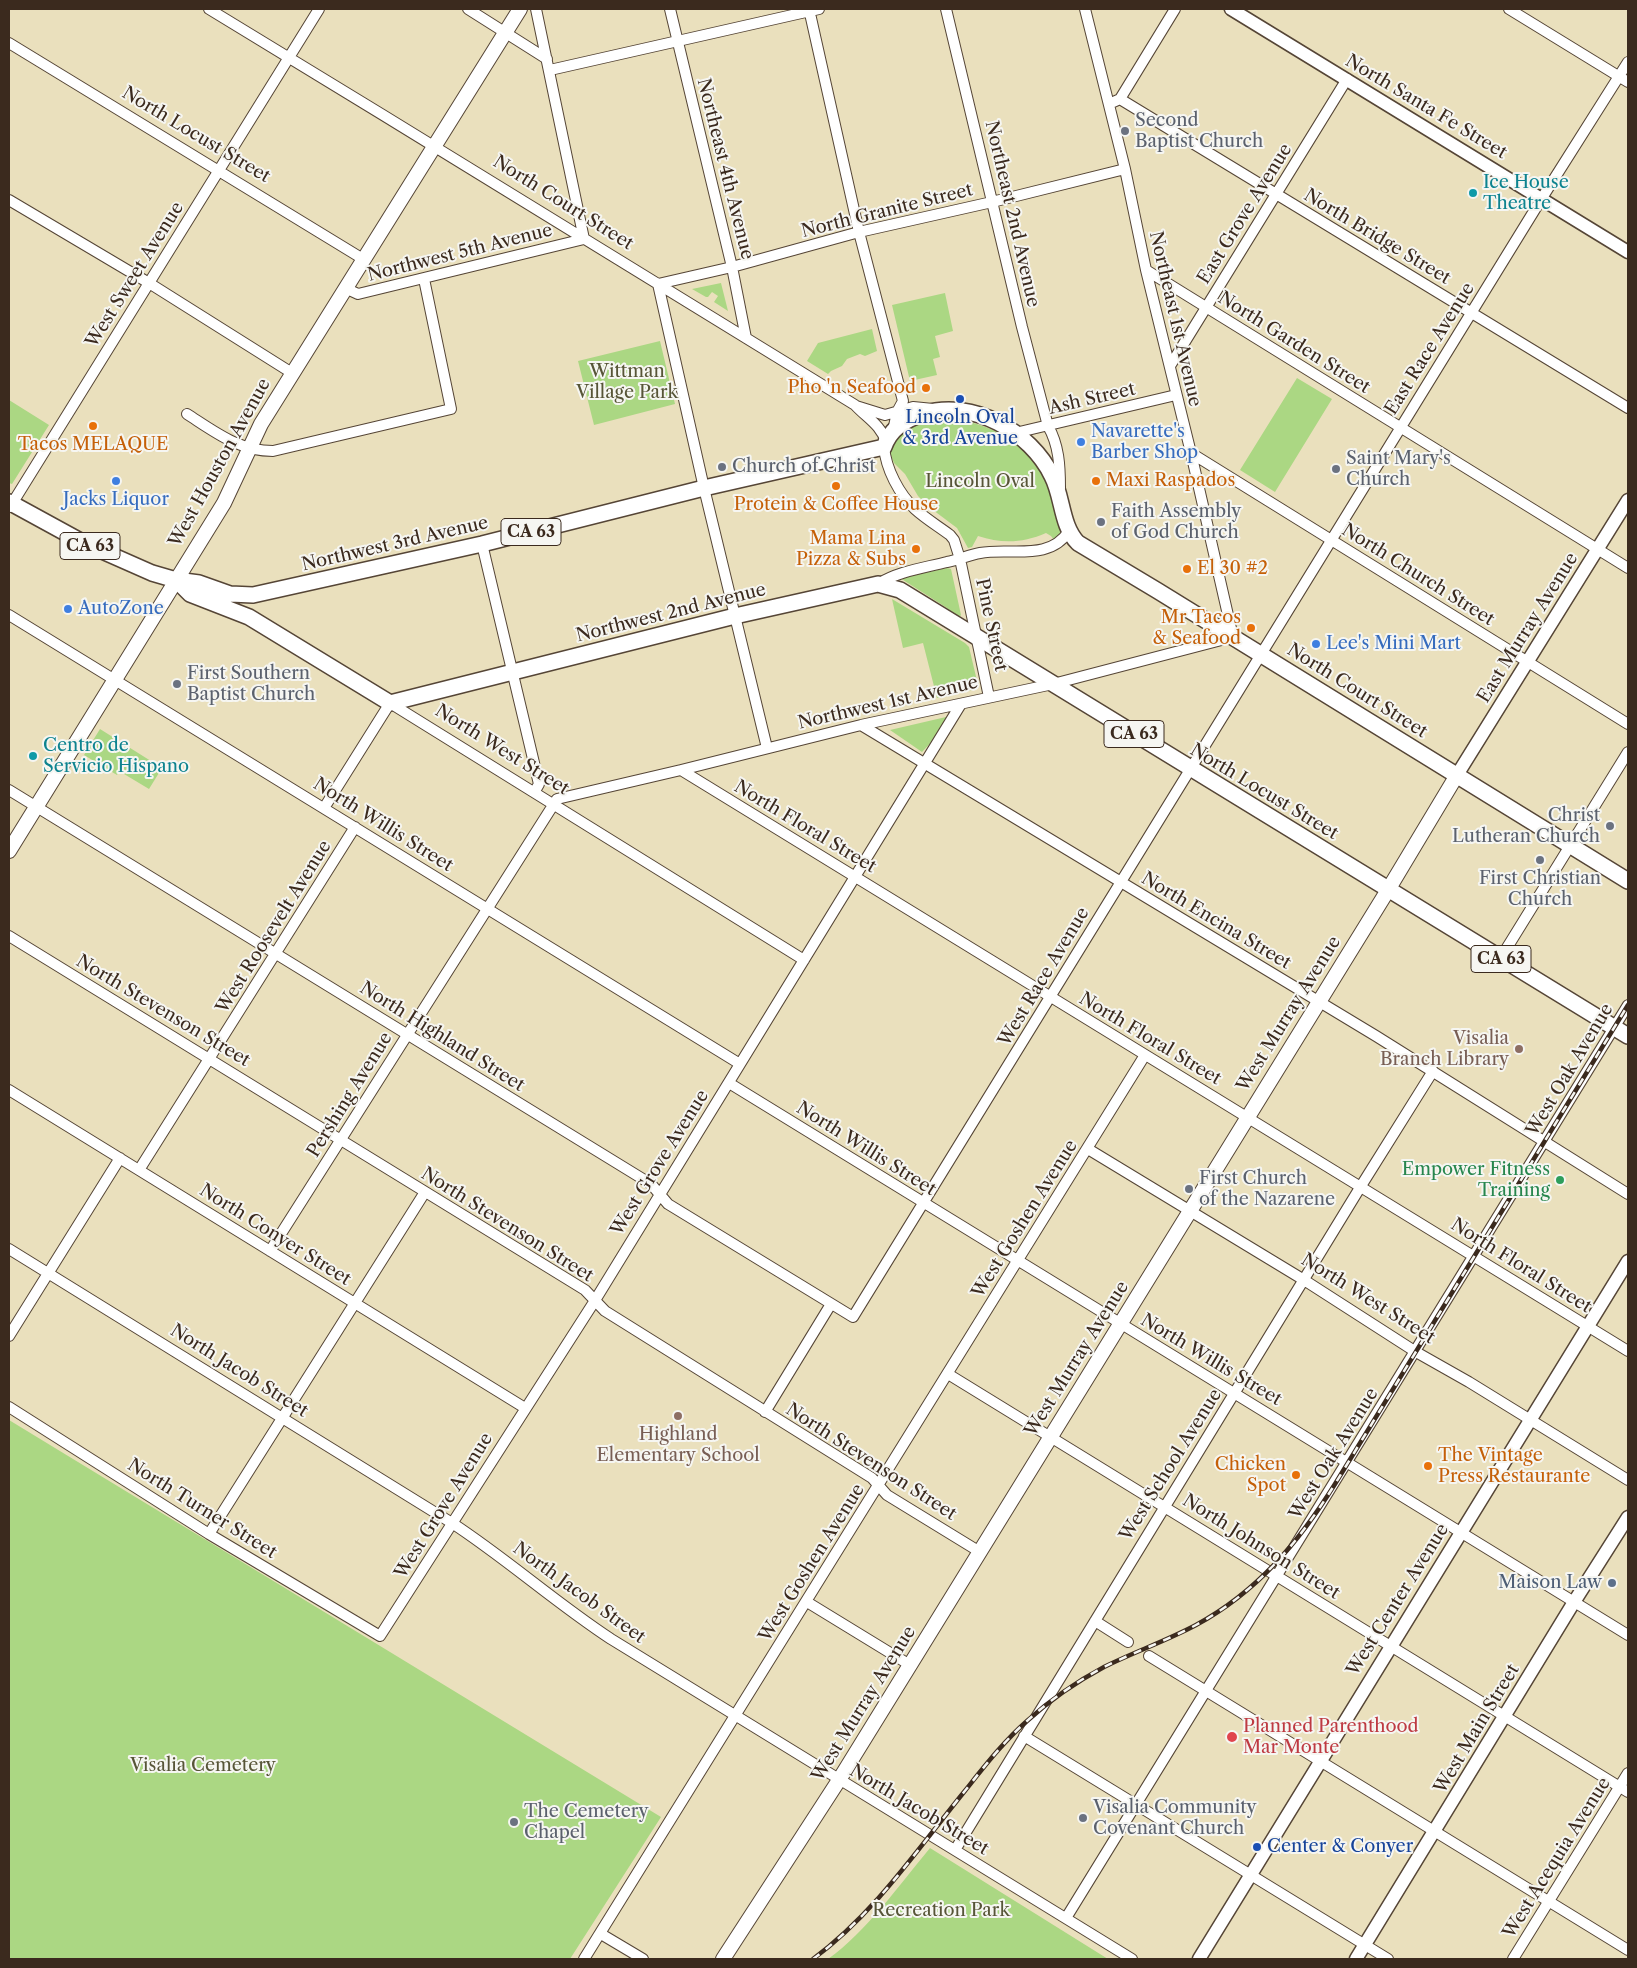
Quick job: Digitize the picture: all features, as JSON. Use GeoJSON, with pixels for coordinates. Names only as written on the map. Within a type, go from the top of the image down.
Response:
{"type":"FeatureCollection","features":[{"type":"Feature","properties":{"kind":"main road","name":"West Houston Avenue"},"geometry":{"type":"LineString","coordinates":[[9,851],[224,504],[261,424],[520,9]]}},
{"type":"Feature","properties":{"kind":"main road","name":"CA 63"},"geometry":{"type":"LineString","coordinates":[[888,440],[913,417],[926,413],[964,412],[989,418],[1015,433],[1042,460],[1052,475],[1060,493],[1069,531]]}},
{"type":"Feature","properties":{"kind":"main road","name":"Northwest 3rd Avenue"},"geometry":{"type":"LineString","coordinates":[[176,580],[202,584],[230,594],[254,595],[482,544],[888,440]]}},
{"type":"Feature","properties":{"kind":"main road","name":"CA 63"},"geometry":{"type":"LineString","coordinates":[[10,505],[122,561],[176,580]]}},
{"type":"Feature","properties":{"kind":"main road","name":"North Court Street"},"geometry":{"type":"LineString","coordinates":[[1069,531],[1078,543],[1628,881]]}},
{"type":"Feature","properties":{"kind":"main road","name":"North West Street"},"geometry":{"type":"LineString","coordinates":[[176,580],[190,594],[249,617],[390,703]]}},
{"type":"Feature","properties":{"kind":"main road","name":"Northwest 2nd Avenue"},"geometry":{"type":"LineString","coordinates":[[390,703],[735,616],[878,584]]}},
{"type":"Feature","properties":{"kind":"main road","name":"North Locust Street"},"geometry":{"type":"LineString","coordinates":[[878,584],[900,590],[1628,1036]]}},
{"type":"Feature","properties":{"kind":"main road"},"geometry":{"type":"LineString","coordinates":[[249,617],[245,612],[245,604],[254,595]]}},
{"type":"Feature","properties":{"kind":"main road","name":"West Murray Avenue"},"geometry":{"type":"LineString","coordinates":[[723,1959],[839,1780],[1457,775]]}},
{"type":"Feature","properties":{"kind":"street","name":"North Court Street"},"geometry":{"type":"LineString","coordinates":[[209,9],[435,145],[855,405],[879,427],[888,440]]}},
{"type":"Feature","properties":{"kind":"street","name":"West Sweet Avenue"},"geometry":{"type":"LineString","coordinates":[[10,505],[319,9]]}},
{"type":"Feature","properties":{"kind":"street"},"geometry":{"type":"LineString","coordinates":[[468,9],[506,32],[549,64],[677,42],[812,10],[859,232],[903,401],[897,412],[888,440],[889,468],[907,499],[916,510],[954,540],[960,559],[981,553],[1040,550],[1058,543],[1065,538],[1069,531]]}},
{"type":"Feature","properties":{"kind":"street"},"geometry":{"type":"LineString","coordinates":[[536,9],[584,239]]}},
{"type":"Feature","properties":{"kind":"street","name":"Northeast 4th Avenue"},"geometry":{"type":"LineString","coordinates":[[670,9],[732,267],[746,338]]}},
{"type":"Feature","properties":{"kind":"street","name":"Northeast 2nd Avenue"},"geometry":{"type":"LineString","coordinates":[[946,9],[1048,426],[1054,436],[1060,464],[1060,493]]}},
{"type":"Feature","properties":{"kind":"street","name":"Northeast 1st Avenue"},"geometry":{"type":"LineString","coordinates":[[1085,9],[1125,169],[1146,270],[1191,453],[1233,637]]}},
{"type":"Feature","properties":{"kind":"street"},"geometry":{"type":"LineString","coordinates":[[1109,104],[1120,99],[1176,9]]}},
{"type":"Feature","properties":{"kind":"street","name":"North Santa Fe Street"},"geometry":{"type":"LineString","coordinates":[[1231,9],[1628,252]]}},
{"type":"Feature","properties":{"kind":"street"},"geometry":{"type":"LineString","coordinates":[[1509,9],[1624,79]]}},
{"type":"Feature","properties":{"kind":"street","name":"North Locust Street"},"geometry":{"type":"LineString","coordinates":[[9,43],[363,259]]}},
{"type":"Feature","properties":{"kind":"street","name":"East Race Avenue"},"geometry":{"type":"LineString","coordinates":[[1261,654],[1542,198],[1624,79],[1628,62]]}},
{"type":"Feature","properties":{"kind":"street","name":"East Grove Avenue"},"geometry":{"type":"LineString","coordinates":[[1170,366],[1347,79]]}},
{"type":"Feature","properties":{"kind":"street","name":"North Bridge Street"},"geometry":{"type":"LineString","coordinates":[[1120,99],[1628,408]]}},
{"type":"Feature","properties":{"kind":"street","name":"North Granite Street"},"geometry":{"type":"LineString","coordinates":[[658,284],[732,267],[859,232],[1125,169]]}},
{"type":"Feature","properties":{"kind":"street"},"geometry":{"type":"LineString","coordinates":[[9,200],[149,283],[292,373]]}},
{"type":"Feature","properties":{"kind":"street","name":"Northwest 5th Avenue"},"geometry":{"type":"LineString","coordinates":[[345,288],[358,294],[584,239]]}},
{"type":"Feature","properties":{"kind":"street","name":"North Garden Street"},"geometry":{"type":"LineString","coordinates":[[1146,270],[1628,568]]}},
{"type":"Feature","properties":{"kind":"street"},"geometry":{"type":"LineString","coordinates":[[187,414],[234,444],[273,451],[451,409],[424,279]]}},
{"type":"Feature","properties":{"kind":"street"},"geometry":{"type":"LineString","coordinates":[[658,284],[704,488],[767,748]]}},
{"type":"Feature","properties":{"kind":"street","name":"Ash Street"},"geometry":{"type":"LineString","coordinates":[[1015,433],[1176,395]]}},
{"type":"Feature","properties":{"kind":"street"},"geometry":{"type":"LineString","coordinates":[[903,401],[913,407],[945,411]]}},
{"type":"Feature","properties":{"kind":"street"},"geometry":{"type":"LineString","coordinates":[[855,405],[885,416],[913,407]]}},
{"type":"Feature","properties":{"kind":"street","name":"North Church Street"},"geometry":{"type":"LineString","coordinates":[[1191,453],[1628,724]]}},
{"type":"Feature","properties":{"kind":"street","name":"East Murray Avenue"},"geometry":{"type":"LineString","coordinates":[[1457,775],[1628,500]]}},
{"type":"Feature","properties":{"kind":"street"},"geometry":{"type":"LineString","coordinates":[[482,544],[539,784],[535,791]]}},
{"type":"Feature","properties":{"kind":"street","name":"Northwest 2nd Avenue"},"geometry":{"type":"LineString","coordinates":[[878,584],[891,576],[960,559]]}},
{"type":"Feature","properties":{"kind":"street","name":"Pine Street"},"geometry":{"type":"LineString","coordinates":[[960,559],[989,697]]}},
{"type":"Feature","properties":{"kind":"street","name":"North Willis Street"},"geometry":{"type":"LineString","coordinates":[[9,615],[740,1064]]}},
{"type":"Feature","properties":{"kind":"street","name":"Northwest 1st Avenue"},"geometry":{"type":"LineString","coordinates":[[554,804],[557,799],[861,725],[1054,684],[1233,637]]}},
{"type":"Feature","properties":{"kind":"street","name":"West Race Avenue"},"geometry":{"type":"LineString","coordinates":[[853,1317],[1261,654]]}},
{"type":"Feature","properties":{"kind":"street"},"geometry":{"type":"LineString","coordinates":[[324,808],[390,703]]}},
{"type":"Feature","properties":{"kind":"street","name":"North West Street"},"geometry":{"type":"LineString","coordinates":[[390,703],[535,791],[804,960]]}},
{"type":"Feature","properties":{"kind":"street","name":"West Grove Avenue"},"geometry":{"type":"LineString","coordinates":[[380,1636],[594,1302],[961,704]]}},
{"type":"Feature","properties":{"kind":"street","name":"North Encina Street"},"geometry":{"type":"LineString","coordinates":[[861,725],[1318,1001],[1628,1194]]}},
{"type":"Feature","properties":{"kind":"street"},"geometry":{"type":"LineString","coordinates":[[1500,959],[1628,752]]}},
{"type":"Feature","properties":{"kind":"street","name":"North Floral Street"},"geometry":{"type":"LineString","coordinates":[[681,770],[1628,1351]]}},
{"type":"Feature","properties":{"kind":"street","name":"North Highland Street"},"geometry":{"type":"LineString","coordinates":[[9,790],[651,1184],[668,1204],[853,1317]]}},
{"type":"Feature","properties":{"kind":"street","name":"Pershing Avenue"},"geometry":{"type":"LineString","coordinates":[[270,1250],[554,804]]}},
{"type":"Feature","properties":{"kind":"street","name":"West Roosevelt Avenue"},"geometry":{"type":"LineString","coordinates":[[139,1170],[355,827]]}},
{"type":"Feature","properties":{"kind":"street","name":"North Stevenson Street"},"geometry":{"type":"LineString","coordinates":[[9,936],[584,1290],[605,1311],[872,1478],[887,1495],[980,1552]]}},
{"type":"Feature","properties":{"kind":"street","name":"West Oak Avenue"},"geometry":{"type":"LineString","coordinates":[[1066,1918],[1545,1143],[1628,1005]]}},
{"type":"Feature","properties":{"kind":"street","name":"West Goshen Avenue"},"geometry":{"type":"LineString","coordinates":[[584,1959],[1145,1055]]}},
{"type":"Feature","properties":{"kind":"street","name":"West School Avenue"},"geometry":{"type":"LineString","coordinates":[[955,1850],[1361,1186],[1433,1072]]}},
{"type":"Feature","properties":{"kind":"street","name":"North Willis Street"},"geometry":{"type":"LineString","coordinates":[[729,1083],[1628,1635]]}},
{"type":"Feature","properties":{"kind":"street","name":"North Conyer Street"},"geometry":{"type":"LineString","coordinates":[[9,1090],[525,1408]]}},
{"type":"Feature","properties":{"kind":"street","name":"North West Street"},"geometry":{"type":"LineString","coordinates":[[1088,1149],[1304,1280],[1416,1352],[1530,1419],[1628,1480]]}},
{"type":"Feature","properties":{"kind":"street"},"geometry":{"type":"LineString","coordinates":[[9,1336],[120,1158]]}},
{"type":"Feature","properties":{"kind":"street"},"geometry":{"type":"LineString","coordinates":[[209,1534],[425,1192]]}},
{"type":"Feature","properties":{"kind":"street","name":"North Jacob Street"},"geometry":{"type":"LineString","coordinates":[[9,1249],[452,1523],[586,1622],[839,1780],[1132,1959]]}},
{"type":"Feature","properties":{"kind":"street","name":"West Center Avenue"},"geometry":{"type":"LineString","coordinates":[[1199,1959],[1628,1261]]}},
{"type":"Feature","properties":{"kind":"street"},"geometry":{"type":"LineString","coordinates":[[764,1412],[831,1304]]}},
{"type":"Feature","properties":{"kind":"street","name":"North Johnson Street"},"geometry":{"type":"LineString","coordinates":[[948,1374],[1624,1790]]}},
{"type":"Feature","properties":{"kind":"street","name":"North Turner Street"},"geometry":{"type":"LineString","coordinates":[[9,1407],[209,1534],[380,1636]]}},
{"type":"Feature","properties":{"kind":"street","name":"West Main Street"},"geometry":{"type":"LineString","coordinates":[[1356,1959],[1436,1832],[1574,1602],[1628,1517]]}},
{"type":"Feature","properties":{"kind":"street"},"geometry":{"type":"LineString","coordinates":[[807,1602],[910,1665]]}},
{"type":"Feature","properties":{"kind":"street"},"geometry":{"type":"LineString","coordinates":[[1095,1621],[1128,1642]]}},
{"type":"Feature","properties":{"kind":"street"},"geometry":{"type":"LineString","coordinates":[[1150,1656],[1628,1950]]}},
{"type":"Feature","properties":{"kind":"street"},"geometry":{"type":"LineString","coordinates":[[1024,1736],[1388,1959]]}},
{"type":"Feature","properties":{"kind":"street","name":"West Acequia Avenue"},"geometry":{"type":"LineString","coordinates":[[1513,1959],[1549,1901],[1624,1790],[1628,1773]]}},
{"type":"Feature","properties":{"kind":"street"},"geometry":{"type":"LineString","coordinates":[[601,1934],[643,1959]]}},
{"type":"Feature","properties":{"kind":"green space"},"geometry":{"type":"Polygon","coordinates":[[[721,283],[728,311],[714,302],[718,296],[712,292],[706,297],[692,289],[721,283]]]}},
{"type":"Feature","properties":{"kind":"green space"},"geometry":{"type":"Polygon","coordinates":[[[945,293],[953,331],[935,336],[940,357],[933,359],[937,375],[910,381],[892,305],[945,293]]]}},
{"type":"Feature","properties":{"kind":"green space"},"geometry":{"type":"Polygon","coordinates":[[[872,329],[877,351],[865,356],[860,354],[847,359],[842,366],[828,374],[807,361],[818,343],[872,329]]]}},
{"type":"Feature","properties":{"kind":"green space","name":"Wittman Village Park"},"geometry":{"type":"Polygon","coordinates":[[[660,341],[675,404],[594,425],[578,361],[660,341]]]}},
{"type":"Feature","properties":{"kind":"green space"},"geometry":{"type":"Polygon","coordinates":[[[1297,378],[1332,399],[1275,492],[1240,470],[1297,378]]]}},
{"type":"Feature","properties":{"kind":"green space"},"geometry":{"type":"Polygon","coordinates":[[[9,400],[49,425],[12,484],[9,483],[9,400]]]}},
{"type":"Feature","properties":{"kind":"green space","name":"Lincoln Oval"},"geometry":{"type":"Polygon","coordinates":[[[943,417],[973,423],[1002,434],[1027,452],[1045,476],[1059,518],[1060,535],[1054,540],[1046,533],[1029,539],[1012,541],[987,539],[978,536],[972,547],[968,548],[957,528],[929,507],[918,496],[905,474],[894,463],[891,456],[892,442],[914,421],[943,417]]]}},
{"type":"Feature","properties":{"kind":"green space"},"geometry":{"type":"Polygon","coordinates":[[[947,568],[951,569],[961,615],[958,619],[947,608],[900,578],[947,568]]]}},
{"type":"Feature","properties":{"kind":"green space"},"geometry":{"type":"Polygon","coordinates":[[[892,599],[969,647],[978,685],[976,689],[937,698],[923,643],[903,648],[892,599]]]}},
{"type":"Feature","properties":{"kind":"green space"},"geometry":{"type":"Polygon","coordinates":[[[946,717],[947,722],[940,733],[922,752],[890,730],[946,717]]]}},
{"type":"Feature","properties":{"kind":"green space"},"geometry":{"type":"Polygon","coordinates":[[[100,729],[162,768],[149,789],[119,771],[117,775],[84,755],[100,729]]]}},
{"type":"Feature","properties":{"kind":"green space","name":"Visalia Cemetery"},"geometry":{"type":"Polygon","coordinates":[[[9,1420],[661,1817],[570,1959],[9,1959],[9,1420]]]}},
{"type":"Feature","properties":{"kind":"green space","name":"Recreation Park"},"geometry":{"type":"Polygon","coordinates":[[[930,1848],[1108,1959],[828,1959],[869,1922],[930,1848]]]}},
{"type":"Feature","properties":{"kind":"railway"},"geometry":{"type":"LineString","coordinates":[[813,1959],[856,1922],[875,1902],[994,1755],[1036,1713],[1094,1673],[1185,1631],[1218,1612],[1275,1564],[1307,1526],[1335,1484],[1628,1005]]}},
{"type":"Feature","properties":{"kind":"place","name":"Second Baptist Church"},"geometry":{"type":"Point","coordinates":[1125,131]}},
{"type":"Feature","properties":{"kind":"place","name":"Ice House Theatre"},"geometry":{"type":"Point","coordinates":[1473,193]}},
{"type":"Feature","properties":{"kind":"place","name":"Pho 'n Seafood"},"geometry":{"type":"Point","coordinates":[926,388]}},
{"type":"Feature","properties":{"kind":"place","name":"Lincoln Oval & 3rd Avenue"},"geometry":{"type":"Point","coordinates":[960,399]}},
{"type":"Feature","properties":{"kind":"place","name":"Tacos MELAQUE"},"geometry":{"type":"Point","coordinates":[93,426]}},
{"type":"Feature","properties":{"kind":"place","name":"Navarette's Barber Shop"},"geometry":{"type":"Point","coordinates":[1081,442]}},
{"type":"Feature","properties":{"kind":"place","name":"Church of Christ"},"geometry":{"type":"Point","coordinates":[722,467]}},
{"type":"Feature","properties":{"kind":"place","name":"Saint Mary's Church"},"geometry":{"type":"Point","coordinates":[1336,469]}},
{"type":"Feature","properties":{"kind":"place","name":"Jacks Liquor"},"geometry":{"type":"Point","coordinates":[116,481]}},
{"type":"Feature","properties":{"kind":"place","name":"Maxi Raspados"},"geometry":{"type":"Point","coordinates":[1096,481]}},
{"type":"Feature","properties":{"kind":"place","name":"Protein & Coffee House"},"geometry":{"type":"Point","coordinates":[836,486]}},
{"type":"Feature","properties":{"kind":"place","name":"Faith Assembly of God Church"},"geometry":{"type":"Point","coordinates":[1101,522]}},
{"type":"Feature","properties":{"kind":"place","name":"Mama Lina Pizza & Subs"},"geometry":{"type":"Point","coordinates":[916,549]}},
{"type":"Feature","properties":{"kind":"place","name":"El 30 #2"},"geometry":{"type":"Point","coordinates":[1187,569]}},
{"type":"Feature","properties":{"kind":"place","name":"AutoZone"},"geometry":{"type":"Point","coordinates":[68,609]}},
{"type":"Feature","properties":{"kind":"place","name":"Mr Tacos & Seafood"},"geometry":{"type":"Point","coordinates":[1251,628]}},
{"type":"Feature","properties":{"kind":"place","name":"Lee's Mini Mart"},"geometry":{"type":"Point","coordinates":[1316,644]}},
{"type":"Feature","properties":{"kind":"place","name":"First Southern Baptist Church"},"geometry":{"type":"Point","coordinates":[177,684]}},
{"type":"Feature","properties":{"kind":"place","name":"Centro de Servicio Hispano"},"geometry":{"type":"Point","coordinates":[33,756]}},
{"type":"Feature","properties":{"kind":"place","name":"Christ Lutheran Church"},"geometry":{"type":"Point","coordinates":[1610,826]}},
{"type":"Feature","properties":{"kind":"place","name":"First Christian Church"},"geometry":{"type":"Point","coordinates":[1540,860]}},
{"type":"Feature","properties":{"kind":"place","name":"Visalia Branch Library"},"geometry":{"type":"Point","coordinates":[1519,1049]}},
{"type":"Feature","properties":{"kind":"place","name":"Empower Fitness Training"},"geometry":{"type":"Point","coordinates":[1560,1180]}},
{"type":"Feature","properties":{"kind":"place","name":"First Church of the Nazarene"},"geometry":{"type":"Point","coordinates":[1189,1189]}},
{"type":"Feature","properties":{"kind":"place","name":"Highland Elementary School"},"geometry":{"type":"Point","coordinates":[678,1416]}},
{"type":"Feature","properties":{"kind":"place","name":"The Vintage Press Restaurante"},"geometry":{"type":"Point","coordinates":[1428,1466]}},
{"type":"Feature","properties":{"kind":"place","name":"Chicken Spot"},"geometry":{"type":"Point","coordinates":[1296,1475]}},
{"type":"Feature","properties":{"kind":"place","name":"Maison Law"},"geometry":{"type":"Point","coordinates":[1612,1583]}},
{"type":"Feature","properties":{"kind":"place","name":"Planned Parenthood Mar Monte"},"geometry":{"type":"Point","coordinates":[1232,1737]}},
{"type":"Feature","properties":{"kind":"place","name":"Visalia Community Covenant Church"},"geometry":{"type":"Point","coordinates":[1083,1818]}},
{"type":"Feature","properties":{"kind":"place","name":"The Cemetery Chapel"},"geometry":{"type":"Point","coordinates":[514,1822]}},
{"type":"Feature","properties":{"kind":"place","name":"Center & Conyer"},"geometry":{"type":"Point","coordinates":[1257,1847]}}]}
